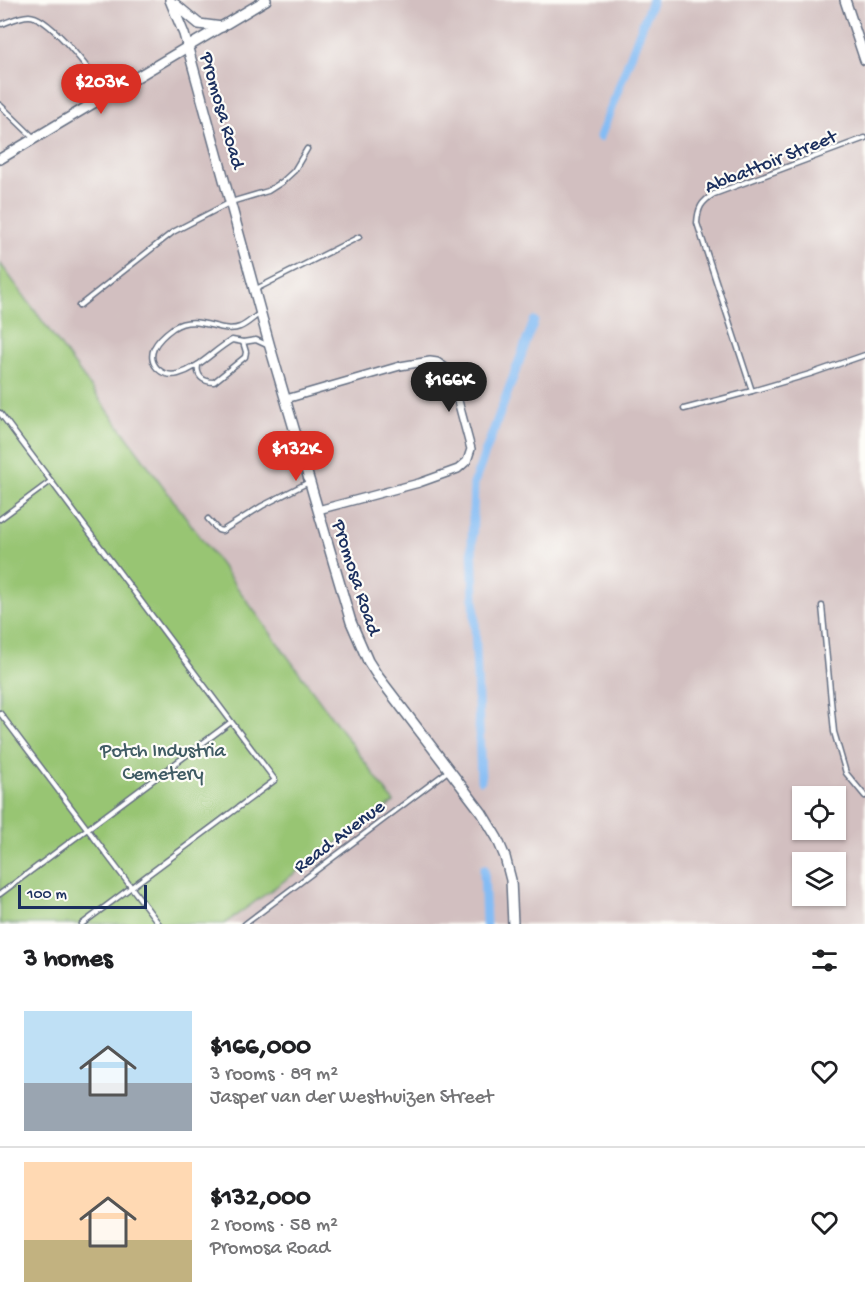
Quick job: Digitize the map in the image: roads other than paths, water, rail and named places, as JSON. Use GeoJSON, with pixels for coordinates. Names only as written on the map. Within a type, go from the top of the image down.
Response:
{"type":"FeatureCollection","features":[{"type":"Feature","properties":{"kind":"street"},"geometry":{"type":"LineString","coordinates":[[171,0],[199,24],[223,27]]}},
{"type":"Feature","properties":{"kind":"street","name":"Promosa Road"},"geometry":{"type":"LineString","coordinates":[[171,0],[188,48],[270,347],[351,622],[368,661],[403,711],[482,813],[505,857],[511,880],[513,924]]}},
{"type":"Feature","properties":{"kind":"street"},"geometry":{"type":"LineString","coordinates":[[0,159],[266,0]]}},
{"type":"Feature","properties":{"kind":"street"},"geometry":{"type":"LineString","coordinates":[[845,0],[865,60]]}},
{"type":"Feature","properties":{"kind":"street"},"geometry":{"type":"LineString","coordinates":[[286,399],[400,366],[430,361],[437,362],[446,368],[462,416],[471,448],[467,461],[458,469],[419,483],[318,510]]}},
{"type":"Feature","properties":{"kind":"lane"},"geometry":{"type":"LineString","coordinates":[[2,24],[30,16],[38,19],[66,41],[108,94]]}},
{"type":"Feature","properties":{"kind":"lane"},"geometry":{"type":"LineString","coordinates":[[0,105],[35,138]]}},
{"type":"Feature","properties":{"kind":"lane","name":"Abbattoir Street"},"geometry":{"type":"LineString","coordinates":[[752,391],[699,234],[698,210],[704,200],[714,194],[865,138]]}},
{"type":"Feature","properties":{"kind":"lane"},"geometry":{"type":"LineString","coordinates":[[79,306],[173,232],[231,202],[268,191],[282,182],[294,171],[307,149]]}},
{"type":"Feature","properties":{"kind":"lane"},"geometry":{"type":"LineString","coordinates":[[255,289],[359,237]]}},
{"type":"Feature","properties":{"kind":"lane"},"geometry":{"type":"LineString","coordinates":[[262,312],[241,327],[233,328],[202,322],[186,323],[175,327],[162,337],[154,349],[153,362],[159,372],[167,375],[178,374],[198,364],[232,340],[243,342],[256,340],[270,347]]}},
{"type":"Feature","properties":{"kind":"lane"},"geometry":{"type":"LineString","coordinates":[[198,364],[197,372],[201,379],[214,382],[245,357],[243,342]]}},
{"type":"Feature","properties":{"kind":"lane"},"geometry":{"type":"LineString","coordinates":[[684,409],[810,374],[865,355]]}},
{"type":"Feature","properties":{"kind":"lane"},"geometry":{"type":"LineString","coordinates":[[0,413],[275,780],[82,924]]}},
{"type":"Feature","properties":{"kind":"lane"},"geometry":{"type":"LineString","coordinates":[[0,519],[51,481]]}},
{"type":"Feature","properties":{"kind":"lane"},"geometry":{"type":"LineString","coordinates":[[208,519],[218,530],[222,531],[262,506],[310,482]]}},
{"type":"Feature","properties":{"kind":"lane"},"geometry":{"type":"LineString","coordinates":[[822,606],[834,732],[846,773],[865,796]]}},
{"type":"Feature","properties":{"kind":"lane"},"geometry":{"type":"LineString","coordinates":[[0,713],[159,924]]}},
{"type":"Feature","properties":{"kind":"lane"},"geometry":{"type":"LineString","coordinates":[[0,894],[231,722]]}},
{"type":"Feature","properties":{"kind":"lane","name":"Read Avenue"},"geometry":{"type":"LineString","coordinates":[[245,924],[450,770]]}},
{"type":"Feature","properties":{"kind":"waterway"},"geometry":{"type":"LineString","coordinates":[[600,137],[652,0]]}},
{"type":"Feature","properties":{"kind":"waterway"},"geometry":{"type":"LineString","coordinates":[[481,780],[472,546],[474,483],[534,321]]}},
{"type":"Feature","properties":{"kind":"waterway"},"geometry":{"type":"LineString","coordinates":[[484,869],[486,924]]}},
{"type":"Feature","properties":{"kind":"park label","name":"Potch Industria Cemetery"},"geometry":{"type":"Point","coordinates":[163,760]}}]}
